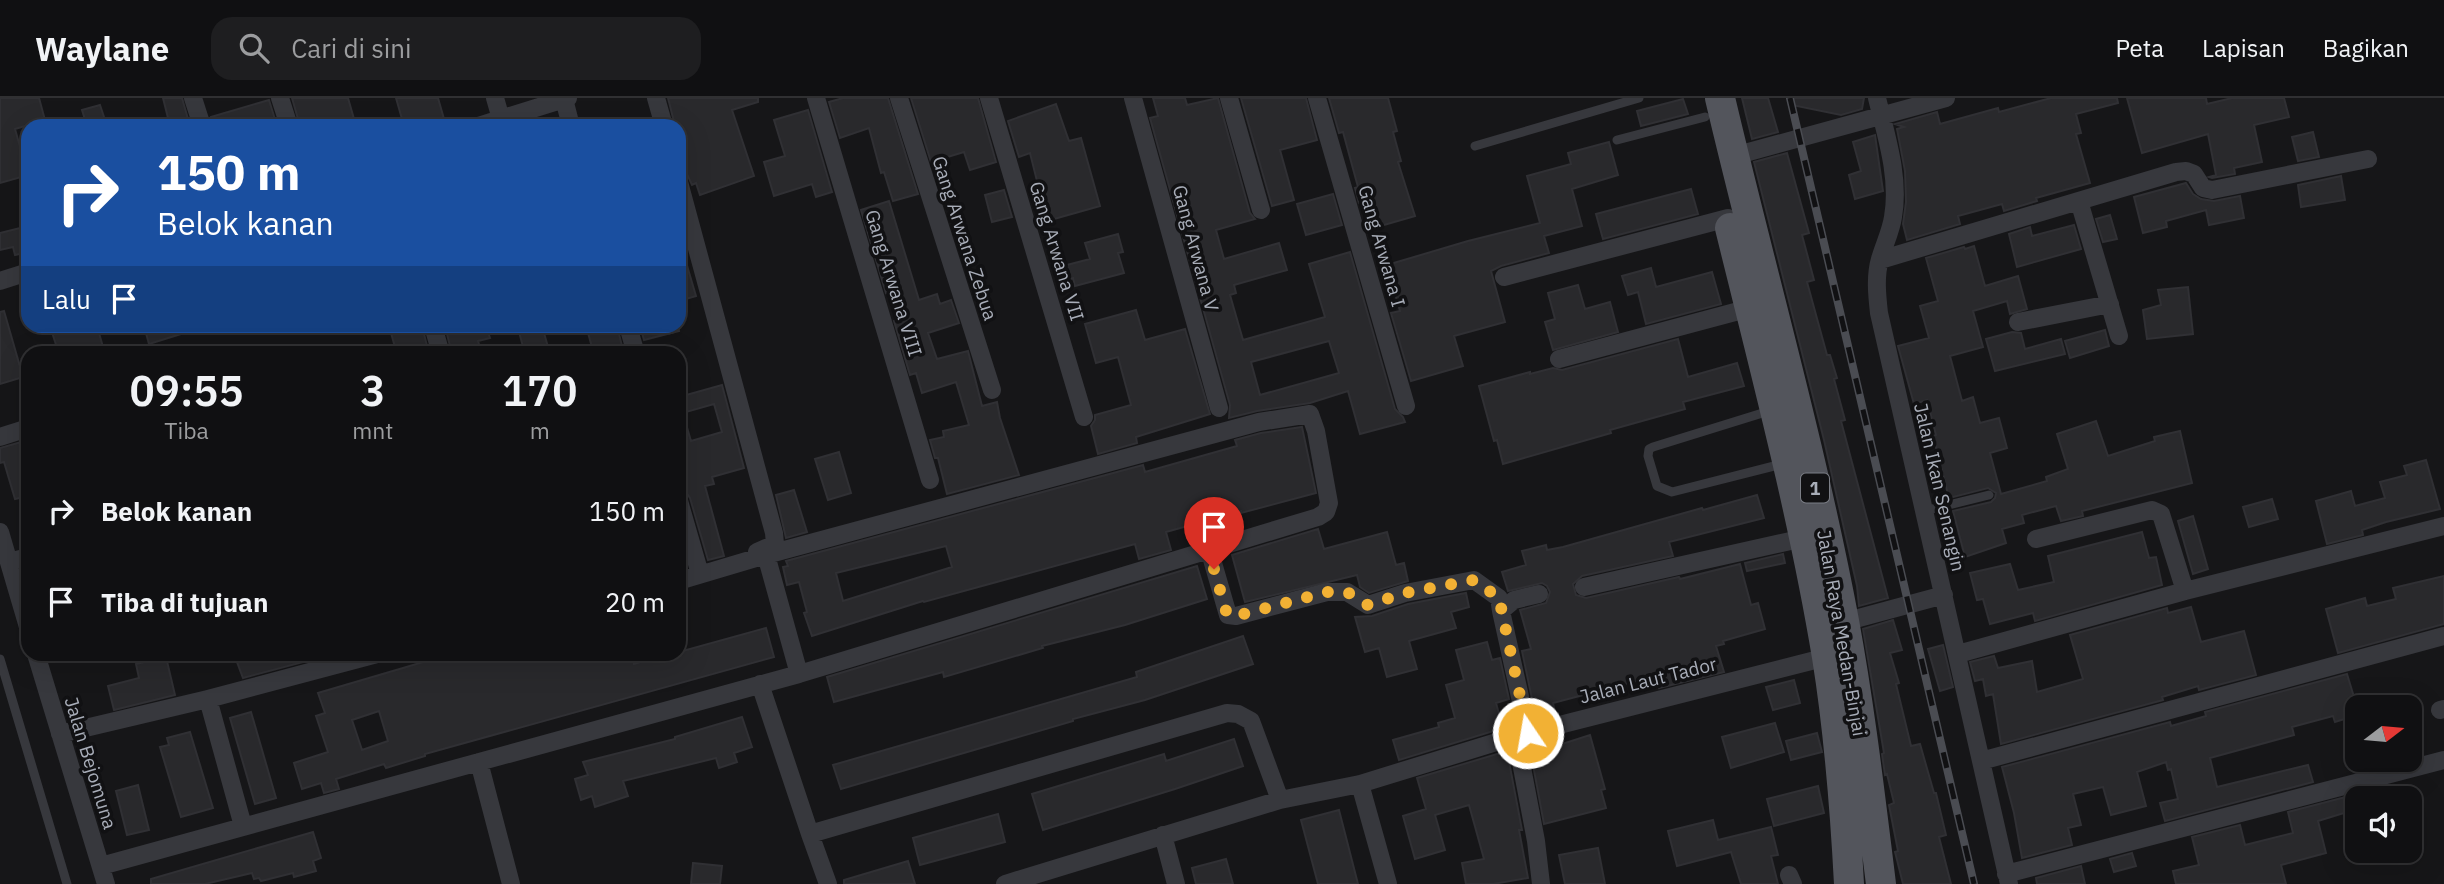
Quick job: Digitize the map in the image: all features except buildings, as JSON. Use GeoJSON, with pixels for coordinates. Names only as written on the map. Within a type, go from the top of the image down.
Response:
{"type":"FeatureCollection","features":[{"type":"Feature","properties":{"kind":"main road","name":"Jalan Raya Medan-Binjai"},"geometry":{"type":"LineString","coordinates":[[1709,104],[1734,156],[1737,226],[1772,307],[1844,622],[1881,884]]}},
{"type":"Feature","properties":{"kind":"main road","name":"Jalan Raya Medan-Binjai"},"geometry":{"type":"LineString","coordinates":[[1709,104],[1737,226],[1749,308],[1804,538],[1827,657],[1846,816],[1849,884]]}},
{"type":"Feature","properties":{"kind":"street"},"geometry":{"type":"LineString","coordinates":[[193,98],[200,119]]}},
{"type":"Feature","properties":{"kind":"street"},"geometry":{"type":"LineString","coordinates":[[280,98],[287,119]]}},
{"type":"Feature","properties":{"kind":"street"},"geometry":{"type":"LineString","coordinates":[[495,98],[501,119],[566,99],[570,119]]}},
{"type":"Feature","properties":{"kind":"street"},"geometry":{"type":"LineString","coordinates":[[656,98],[662,119]]}},
{"type":"Feature","properties":{"kind":"street","name":"Gang Arwana VIII"},"geometry":{"type":"LineString","coordinates":[[817,98],[930,480]]}},
{"type":"Feature","properties":{"kind":"street","name":"Gang Arwana Zebua"},"geometry":{"type":"LineString","coordinates":[[899,98],[992,390]]}},
{"type":"Feature","properties":{"kind":"street","name":"Gang Arwana VII"},"geometry":{"type":"LineString","coordinates":[[989,98],[1084,417]]}},
{"type":"Feature","properties":{"kind":"street","name":"Gang Arwana V"},"geometry":{"type":"LineString","coordinates":[[1133,98],[1219,408]]}},
{"type":"Feature","properties":{"kind":"street"},"geometry":{"type":"LineString","coordinates":[[1229,98],[1261,210]]}},
{"type":"Feature","properties":{"kind":"street","name":"Gang Arwana I"},"geometry":{"type":"LineString","coordinates":[[1317,98],[1406,406]]}},
{"type":"Feature","properties":{"kind":"street","name":"Jalan Ikan Senangin"},"geometry":{"type":"LineString","coordinates":[[1877,98],[1894,180],[1895,200],[1893,218],[1877,276],[1879,313],[2008,879]]}},
{"type":"Feature","properties":{"kind":"street"},"geometry":{"type":"LineString","coordinates":[[1734,156],[1946,98]]}},
{"type":"Feature","properties":{"kind":"street"},"geometry":{"type":"LineString","coordinates":[[1880,260],[2176,172],[2194,174],[2203,188],[2212,190],[2368,159]]}},
{"type":"Feature","properties":{"kind":"street"},"geometry":{"type":"LineString","coordinates":[[2078,201],[2119,336]]}},
{"type":"Feature","properties":{"kind":"street"},"geometry":{"type":"LineString","coordinates":[[686,208],[775,544],[767,549],[686,569]]}},
{"type":"Feature","properties":{"kind":"street"},"geometry":{"type":"LineString","coordinates":[[1504,277],[1737,226]]}},
{"type":"Feature","properties":{"kind":"street"},"geometry":{"type":"LineString","coordinates":[[0,281],[21,274]]}},
{"type":"Feature","properties":{"kind":"street"},"geometry":{"type":"LineString","coordinates":[[2018,322],[2110,304]]}},
{"type":"Feature","properties":{"kind":"street"},"geometry":{"type":"LineString","coordinates":[[1559,359],[1749,308]]}},
{"type":"Feature","properties":{"kind":"street"},"geometry":{"type":"LineString","coordinates":[[101,866],[799,674],[1318,517],[1326,512],[1329,503],[1316,431],[1310,414],[1259,422],[686,579]]}},
{"type":"Feature","properties":{"kind":"street"},"geometry":{"type":"LineString","coordinates":[[0,437],[21,430]]}},
{"type":"Feature","properties":{"kind":"street"},"geometry":{"type":"LineString","coordinates":[[2036,539],[2152,510],[2161,514],[2185,591]]}},
{"type":"Feature","properties":{"kind":"street"},"geometry":{"type":"LineString","coordinates":[[686,525],[698,567]]}},
{"type":"Feature","properties":{"kind":"street"},"geometry":{"type":"LineString","coordinates":[[1958,654],[2185,591],[2444,526]]}},
{"type":"Feature","properties":{"kind":"street"},"geometry":{"type":"LineString","coordinates":[[0,532],[21,602]]}},
{"type":"Feature","properties":{"kind":"street"},"geometry":{"type":"LineString","coordinates":[[1584,587],[1804,538]]}},
{"type":"Feature","properties":{"kind":"street"},"geometry":{"type":"LineString","coordinates":[[1209,548],[1228,615],[1236,616],[1327,592],[1347,592],[1368,605],[1405,593],[1474,580],[1499,598],[1522,734],[1541,884]]}},
{"type":"Feature","properties":{"kind":"street"},"geometry":{"type":"LineString","coordinates":[[766,555],[799,674]]}},
{"type":"Feature","properties":{"kind":"street"},"geometry":{"type":"LineString","coordinates":[[9,562],[21,559]]}},
{"type":"Feature","properties":{"kind":"street"},"geometry":{"type":"LineString","coordinates":[[1501,611],[1514,600],[1539,594]]}},
{"type":"Feature","properties":{"kind":"street"},"geometry":{"type":"LineString","coordinates":[[1844,622],[1944,595]]}},
{"type":"Feature","properties":{"kind":"street"},"geometry":{"type":"LineString","coordinates":[[1981,761],[2444,636]]}},
{"type":"Feature","properties":{"kind":"street","name":"Jalan Laut Tador"},"geometry":{"type":"LineString","coordinates":[[1005,884],[1280,800],[1360,784],[1522,734],[1827,657]]}},
{"type":"Feature","properties":{"kind":"street","name":"Jalan Bejomuna"},"geometry":{"type":"LineString","coordinates":[[38,661],[106,884]]}},
{"type":"Feature","properties":{"kind":"street"},"geometry":{"type":"LineString","coordinates":[[60,734],[351,661]]}},
{"type":"Feature","properties":{"kind":"street"},"geometry":{"type":"LineString","coordinates":[[760,684],[828,884]]}},
{"type":"Feature","properties":{"kind":"street"},"geometry":{"type":"LineString","coordinates":[[208,699],[243,826]]}},
{"type":"Feature","properties":{"kind":"street"},"geometry":{"type":"LineString","coordinates":[[810,834],[1227,713],[1238,713],[1251,721],[1280,800]]}},
{"type":"Feature","properties":{"kind":"street"},"geometry":{"type":"LineString","coordinates":[[2008,879],[2444,760]]}},
{"type":"Feature","properties":{"kind":"street"},"geometry":{"type":"LineString","coordinates":[[479,762],[511,884]]}},
{"type":"Feature","properties":{"kind":"street"},"geometry":{"type":"LineString","coordinates":[[1360,784],[1388,884]]}},
{"type":"Feature","properties":{"kind":"street"},"geometry":{"type":"LineString","coordinates":[[1163,835],[1176,884]]}},
{"type":"Feature","properties":{"kind":"lane"},"geometry":{"type":"LineString","coordinates":[[1475,146],[1639,98]]}},
{"type":"Feature","properties":{"kind":"lane"},"geometry":{"type":"LineString","coordinates":[[1617,140],[1709,104]]}},
{"type":"Feature","properties":{"kind":"lane"},"geometry":{"type":"LineString","coordinates":[[1774,410],[1654,447],[1649,449],[1648,456],[1657,486],[1671,492],[1786,463]]}},
{"type":"Feature","properties":{"kind":"lane"},"geometry":{"type":"LineString","coordinates":[[1924,510],[1989,495]]}},
{"type":"Feature","properties":{"kind":"lane"},"geometry":{"type":"LineString","coordinates":[[0,659],[67,884]]}},
{"type":"Feature","properties":{"kind":"railway"},"geometry":{"type":"LineString","coordinates":[[1790,98],[1974,884]]}},
{"type":"Feature","properties":{"kind":"route"},"geometry":{"type":"LineString","coordinates":[[1214,569],[1226,611],[1228,615],[1236,616],[1327,592],[1347,592],[1368,605],[1405,593],[1474,580],[1499,598],[1528,733]]}}]}
